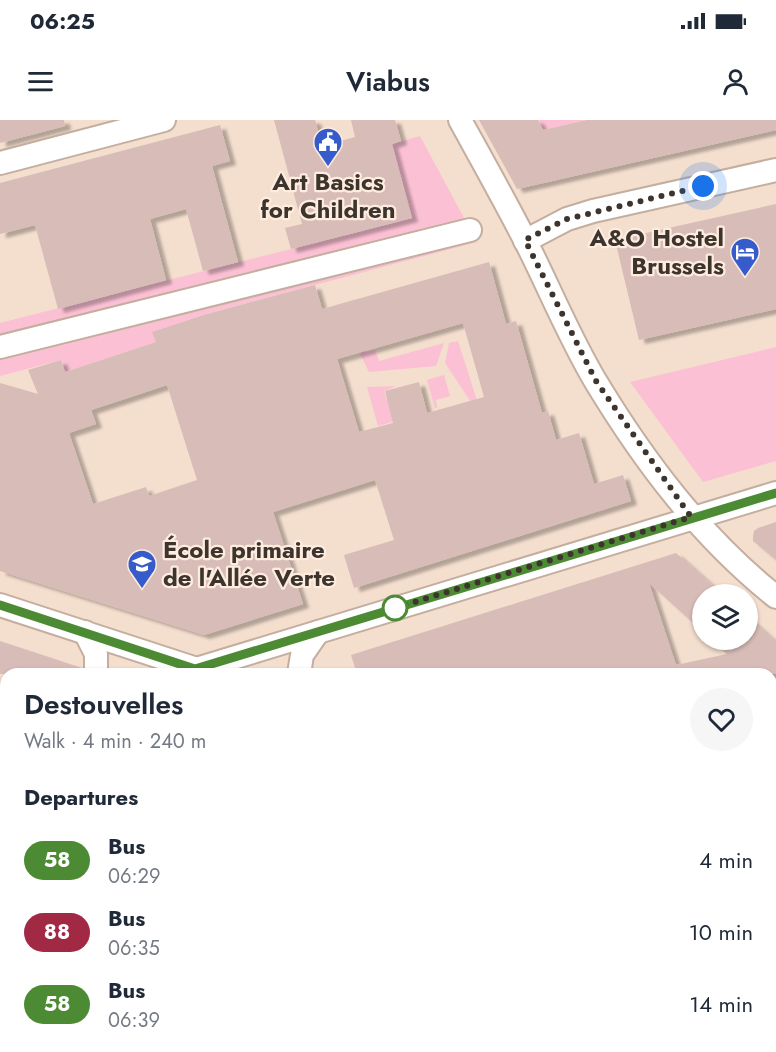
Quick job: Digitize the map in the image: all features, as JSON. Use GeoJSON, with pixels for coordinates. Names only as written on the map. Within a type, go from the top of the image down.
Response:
{"type":"FeatureCollection","features":[{"type":"Feature","properties":{"kind":"street"},"geometry":{"type":"LineString","coordinates":[[0,163],[164,120]]}},
{"type":"Feature","properties":{"kind":"street"},"geometry":{"type":"LineString","coordinates":[[460,120],[525,240],[596,381],[691,517],[746,573],[776,597]]}},
{"type":"Feature","properties":{"kind":"street"},"geometry":{"type":"LineString","coordinates":[[525,240],[567,219],[593,211],[776,170]]}},
{"type":"Feature","properties":{"kind":"street"},"geometry":{"type":"LineString","coordinates":[[0,348],[471,230]]}},
{"type":"Feature","properties":{"kind":"street"},"geometry":{"type":"LineString","coordinates":[[207,668],[691,517],[776,493]]}},
{"type":"Feature","properties":{"kind":"street"},"geometry":{"type":"LineString","coordinates":[[0,605],[85,632],[184,668]]}},
{"type":"Feature","properties":{"kind":"street"},"geometry":{"type":"LineString","coordinates":[[85,632],[96,654],[96,668]]}},
{"type":"Feature","properties":{"kind":"street"},"geometry":{"type":"LineString","coordinates":[[300,668],[302,655],[318,632]]}},
{"type":"Feature","properties":{"kind":"shaded area"},"geometry":{"type":"Polygon","coordinates":[[[538,120],[587,120],[543,130],[538,120]]]}},
{"type":"Feature","properties":{"kind":"shaded area"},"geometry":{"type":"Polygon","coordinates":[[[420,136],[477,242],[210,313],[153,332],[156,342],[65,372],[61,360],[0,376],[0,323],[393,223],[392,144],[420,136]]]}},
{"type":"Feature","properties":{"kind":"shaded area"},"geometry":{"type":"Polygon","coordinates":[[[352,300],[366,352],[375,350],[379,361],[444,343],[436,366],[369,372],[360,354],[347,304],[352,300]]]}},
{"type":"Feature","properties":{"kind":"shaded area"},"geometry":{"type":"Polygon","coordinates":[[[458,341],[480,410],[477,411],[445,363],[449,343],[458,341]]]}},
{"type":"Feature","properties":{"kind":"shaded area"},"geometry":{"type":"Polygon","coordinates":[[[776,347],[776,461],[703,482],[630,382],[776,347]]]}},
{"type":"Feature","properties":{"kind":"shaded area"},"geometry":{"type":"Polygon","coordinates":[[[444,375],[450,396],[436,400],[437,408],[435,408],[427,380],[444,375]]]}},
{"type":"Feature","properties":{"kind":"shaded area"},"geometry":{"type":"Polygon","coordinates":[[[396,386],[384,391],[387,401],[400,399],[405,418],[378,426],[367,387],[396,386]]]}},
{"type":"Feature","properties":{"kind":"building"},"geometry":{"type":"Polygon","coordinates":[[[0,120],[64,120],[65,126],[0,143],[0,120]]]}},
{"type":"Feature","properties":{"kind":"building"},"geometry":{"type":"Polygon","coordinates":[[[274,120],[315,120],[322,146],[355,137],[351,120],[395,120],[401,141],[392,144],[412,218],[291,249],[285,228],[302,224],[274,120]]]}},
{"type":"Feature","properties":{"kind":"building"},"geometry":{"type":"Polygon","coordinates":[[[479,120],[538,120],[543,130],[587,120],[776,120],[776,130],[517,189],[479,120]]]}},
{"type":"Feature","properties":{"kind":"building"},"geometry":{"type":"Polygon","coordinates":[[[220,125],[230,161],[212,166],[238,262],[203,271],[186,209],[150,219],[166,280],[58,309],[35,225],[0,234],[0,183],[220,125]]]}},
{"type":"Feature","properties":{"kind":"building","name":"A&O Hostel Brussels"},"geometry":{"type":"Polygon","coordinates":[[[776,204],[776,309],[639,340],[615,240],[776,204]]]}},
{"type":"Feature","properties":{"kind":"building"},"geometry":{"type":"Polygon","coordinates":[[[489,262],[506,324],[516,321],[542,413],[548,411],[556,440],[579,433],[594,484],[623,475],[631,501],[354,588],[344,555],[394,540],[375,480],[273,512],[303,604],[204,635],[0,571],[0,383],[38,394],[28,370],[61,360],[65,372],[156,342],[152,332],[207,314],[315,285],[322,309],[489,262]],[[463,323],[337,359],[359,432],[393,423],[385,391],[419,382],[427,413],[484,397],[463,323]],[[167,385],[91,410],[96,424],[69,433],[93,504],[146,487],[149,496],[197,480],[167,385]]]}},
{"type":"Feature","properties":{"kind":"building"},"geometry":{"type":"Polygon","coordinates":[[[776,522],[776,560],[753,541],[753,536],[754,531],[758,528],[776,522]]]}},
{"type":"Feature","properties":{"kind":"building"},"geometry":{"type":"Polygon","coordinates":[[[676,553],[711,584],[692,584],[692,622],[649,583],[676,665],[727,654],[723,650],[758,650],[758,626],[776,642],[776,668],[355,668],[351,655],[676,553]]]}},
{"type":"Feature","properties":{"kind":"building"},"geometry":{"type":"Polygon","coordinates":[[[0,641],[82,668],[0,668],[0,641]]]}},
{"type":"Feature","properties":{"kind":"bus line","name":"58"},"geometry":{"type":"LineString","coordinates":[[198,668],[660,526],[776,493]]}},
{"type":"Feature","properties":{"kind":"bus line","name":"58"},"geometry":{"type":"LineString","coordinates":[[0,605],[192,668]]}},
{"type":"Feature","properties":{"kind":"place","name":"Art Basics for Children"},"geometry":{"type":"Point","coordinates":[328,168]}},
{"type":"Feature","properties":{"kind":"place","name":"A&O Hostel Brussels"},"geometry":{"type":"Point","coordinates":[745,278]}},
{"type":"Feature","properties":{"kind":"place","name":"École primaire de l'Allée Verte"},"geometry":{"type":"Point","coordinates":[142,590]}},
{"type":"Feature","properties":{"kind":"route"},"geometry":{"type":"LineString","coordinates":[[395,608],[691,517],[596,381],[525,240],[567,219],[593,211],[703,186]]}}]}
